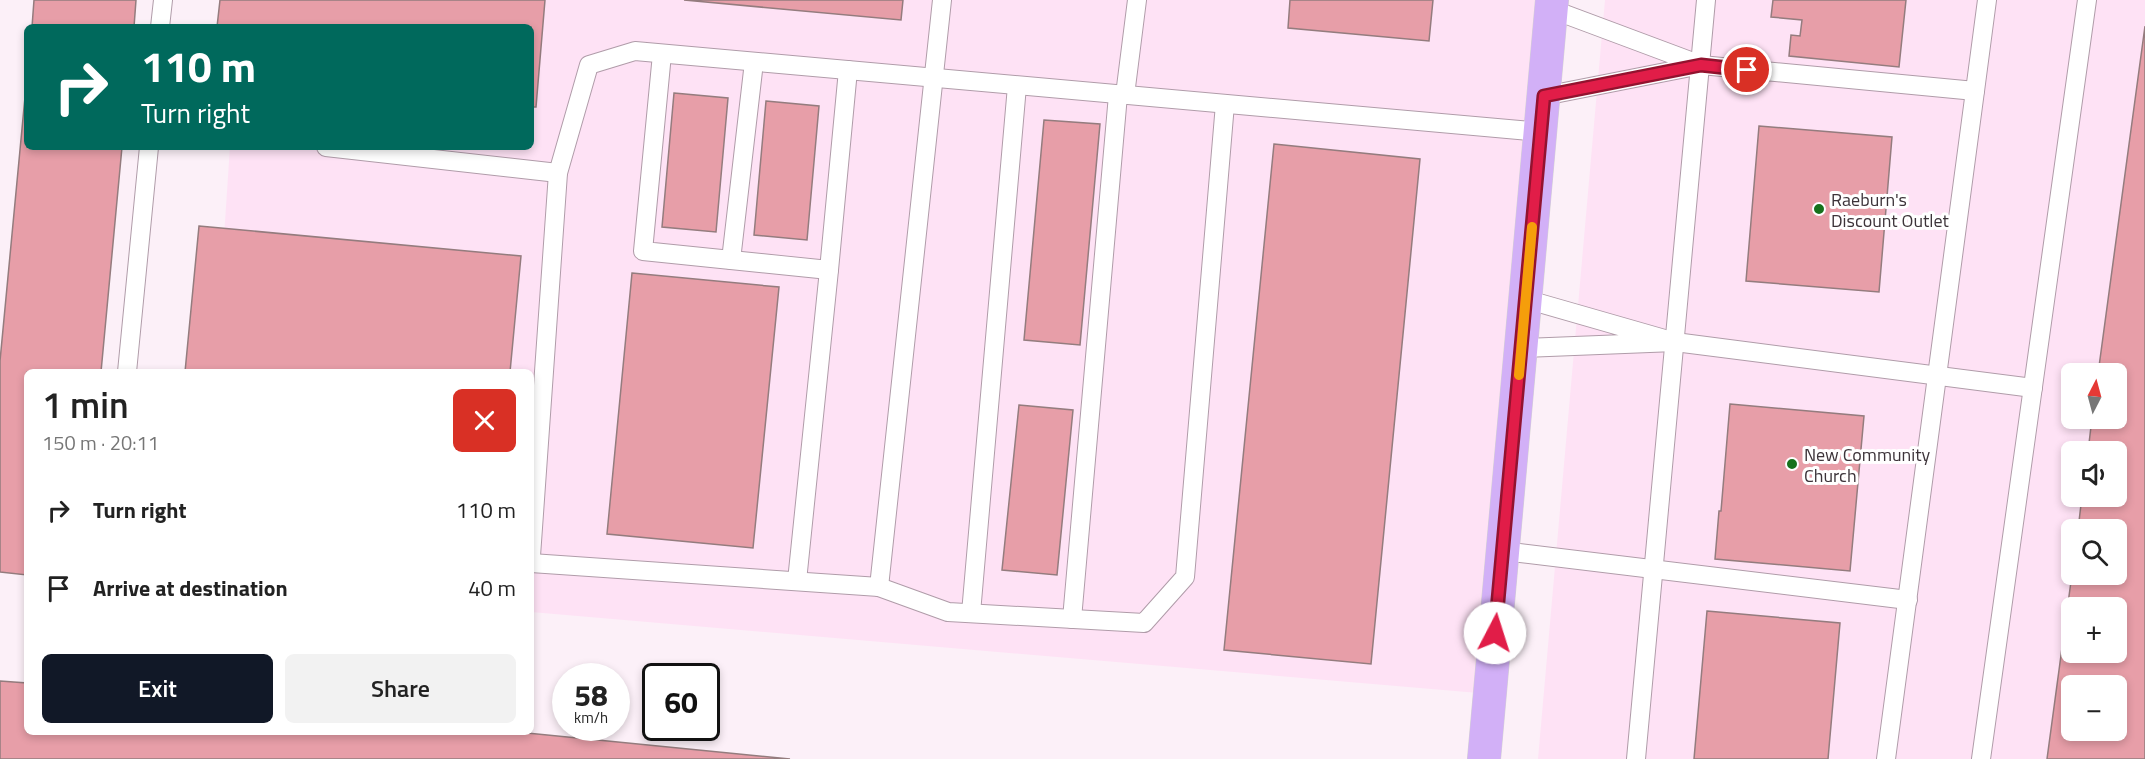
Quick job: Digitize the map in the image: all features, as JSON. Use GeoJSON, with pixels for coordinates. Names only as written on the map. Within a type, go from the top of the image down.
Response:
{"type":"FeatureCollection","features":[{"type":"Feature","properties":{"kind":"main road"},"geometry":{"type":"LineString","coordinates":[[1484,759],[1552,4]]}},
{"type":"Feature","properties":{"kind":"lane"},"geometry":{"type":"LineString","coordinates":[[160,24],[163,0]]}},
{"type":"Feature","properties":{"kind":"lane"},"geometry":{"type":"LineString","coordinates":[[879,587],[942,0]]}},
{"type":"Feature","properties":{"kind":"lane"},"geometry":{"type":"LineString","coordinates":[[1072,619],[1122,95],[1137,0]]}},
{"type":"Feature","properties":{"kind":"lane"},"geometry":{"type":"LineString","coordinates":[[1636,759],[1706,0]]}},
{"type":"Feature","properties":{"kind":"lane"},"geometry":{"type":"LineString","coordinates":[[1886,759],[1988,0]]}},
{"type":"Feature","properties":{"kind":"lane"},"geometry":{"type":"LineString","coordinates":[[1981,759],[2087,0]]}},
{"type":"Feature","properties":{"kind":"lane"},"geometry":{"type":"LineString","coordinates":[[1552,4],[1701,65]]}},
{"type":"Feature","properties":{"kind":"lane"},"geometry":{"type":"LineString","coordinates":[[534,513],[558,173],[589,65],[635,51],[1541,132]]}},
{"type":"Feature","properties":{"kind":"lane"},"geometry":{"type":"LineString","coordinates":[[662,54],[643,251],[829,270]]}},
{"type":"Feature","properties":{"kind":"lane"},"geometry":{"type":"LineString","coordinates":[[731,260],[754,62]]}},
{"type":"Feature","properties":{"kind":"lane"},"geometry":{"type":"LineString","coordinates":[[1544,96],[1701,65],[1975,91]]}},
{"type":"Feature","properties":{"kind":"lane"},"geometry":{"type":"LineString","coordinates":[[797,582],[848,70]]}},
{"type":"Feature","properties":{"kind":"lane"},"geometry":{"type":"LineString","coordinates":[[971,613],[1017,86]]}},
{"type":"Feature","properties":{"kind":"lane"},"geometry":{"type":"LineString","coordinates":[[534,563],[879,587],[948,612],[1144,623],[1185,577],[1225,104]]}},
{"type":"Feature","properties":{"kind":"lane"},"geometry":{"type":"LineString","coordinates":[[127,369],[149,150]]}},
{"type":"Feature","properties":{"kind":"lane"},"geometry":{"type":"LineString","coordinates":[[353,150],[558,173]]}},
{"type":"Feature","properties":{"kind":"lane"},"geometry":{"type":"LineString","coordinates":[[1525,299],[1675,342],[2033,388]]}},
{"type":"Feature","properties":{"kind":"lane"},"geometry":{"type":"LineString","coordinates":[[1521,348],[1675,342]]}},
{"type":"Feature","properties":{"kind":"lane"},"geometry":{"type":"LineString","coordinates":[[1503,551],[1908,600]]}},
{"type":"Feature","properties":{"kind":"shaded area"},"geometry":{"type":"Polygon","coordinates":[[[240,0],[1552,0],[1490,694],[534,612],[534,369],[215,369],[230,150],[534,150],[534,24],[499,24],[240,0]]]}},
{"type":"Feature","properties":{"kind":"shaded area"},"geometry":{"type":"Polygon","coordinates":[[[1605,0],[2145,0],[2145,759],[1538,759],[1605,0]]]}},
{"type":"Feature","properties":{"kind":"building"},"geometry":{"type":"Polygon","coordinates":[[[34,0],[136,0],[134,24],[32,24],[34,0]]]}},
{"type":"Feature","properties":{"kind":"building"},"geometry":{"type":"Polygon","coordinates":[[[220,0],[545,0],[536,107],[534,107],[534,24],[217,24],[220,0]]]}},
{"type":"Feature","properties":{"kind":"building"},"geometry":{"type":"Polygon","coordinates":[[[684,0],[903,0],[901,20],[684,0]]]}},
{"type":"Feature","properties":{"kind":"building"},"geometry":{"type":"Polygon","coordinates":[[[1290,0],[1433,0],[1429,41],[1288,28],[1290,0]]]}},
{"type":"Feature","properties":{"kind":"building"},"geometry":{"type":"Polygon","coordinates":[[[1773,0],[1906,0],[1899,67],[1789,56],[1791,35],[1800,36],[1802,20],[1771,17],[1773,0]]]}},
{"type":"Feature","properties":{"kind":"building"},"geometry":{"type":"Polygon","coordinates":[[[2145,26],[2145,759],[2047,759],[2061,655],[2061,663],[2127,663],[2127,597],[2069,597],[2071,585],[2127,585],[2127,519],[2079,519],[2081,507],[2127,507],[2127,441],[2089,441],[2091,429],[2127,429],[2127,363],[2099,363],[2145,26]]]}},
{"type":"Feature","properties":{"kind":"building"},"geometry":{"type":"Polygon","coordinates":[[[674,93],[728,98],[716,232],[662,227],[674,93]]]}},
{"type":"Feature","properties":{"kind":"building"},"geometry":{"type":"Polygon","coordinates":[[[766,101],[819,106],[807,240],[754,235],[766,101]]]}},
{"type":"Feature","properties":{"kind":"building"},"geometry":{"type":"Polygon","coordinates":[[[24,108],[24,150],[122,150],[101,369],[24,369],[24,575],[0,572],[0,361],[24,108]]]}},
{"type":"Feature","properties":{"kind":"building"},"geometry":{"type":"Polygon","coordinates":[[[1044,120],[1100,124],[1080,345],[1024,340],[1044,120]]]}},
{"type":"Feature","properties":{"kind":"building","name":"Raeburn's Discount Outlet"},"geometry":{"type":"Polygon","coordinates":[[[1759,126],[1892,137],[1879,292],[1746,281],[1759,126]]]}},
{"type":"Feature","properties":{"kind":"building"},"geometry":{"type":"Polygon","coordinates":[[[1274,144],[1420,159],[1371,664],[1224,650],[1274,144]]]}},
{"type":"Feature","properties":{"kind":"building"},"geometry":{"type":"Polygon","coordinates":[[[199,226],[521,256],[510,369],[185,369],[199,226]]]}},
{"type":"Feature","properties":{"kind":"building"},"geometry":{"type":"Polygon","coordinates":[[[632,273],[779,287],[753,548],[607,534],[632,273]]]}},
{"type":"Feature","properties":{"kind":"building","name":"New Community Church"},"geometry":{"type":"Polygon","coordinates":[[[1730,404],[1864,416],[1850,571],[1715,559],[1730,404]]]}},
{"type":"Feature","properties":{"kind":"building"},"geometry":{"type":"Polygon","coordinates":[[[1019,405],[1073,410],[1057,575],[1002,570],[1019,405]]]}},
{"type":"Feature","properties":{"kind":"building"},"geometry":{"type":"Polygon","coordinates":[[[1707,611],[1840,623],[1828,759],[1694,759],[1707,611]]]}},
{"type":"Feature","properties":{"kind":"building"},"geometry":{"type":"Polygon","coordinates":[[[0,681],[24,683],[24,735],[534,734],[552,735],[552,741],[608,741],[790,759],[0,759],[0,681]]]}},
{"type":"Feature","properties":{"kind":"slow traffic"},"geometry":{"type":"LineString","coordinates":[[1519,375],[1532,227]]}},
{"type":"Feature","properties":{"kind":"place","name":"Raeburn's Discount Outlet"},"geometry":{"type":"Point","coordinates":[1819,209]}},
{"type":"Feature","properties":{"kind":"place","name":"New Community Church"},"geometry":{"type":"Point","coordinates":[1792,464]}},
{"type":"Feature","properties":{"kind":"route"},"geometry":{"type":"LineString","coordinates":[[1495,633],[1544,96],[1701,65],[1747,70]]}}]}
